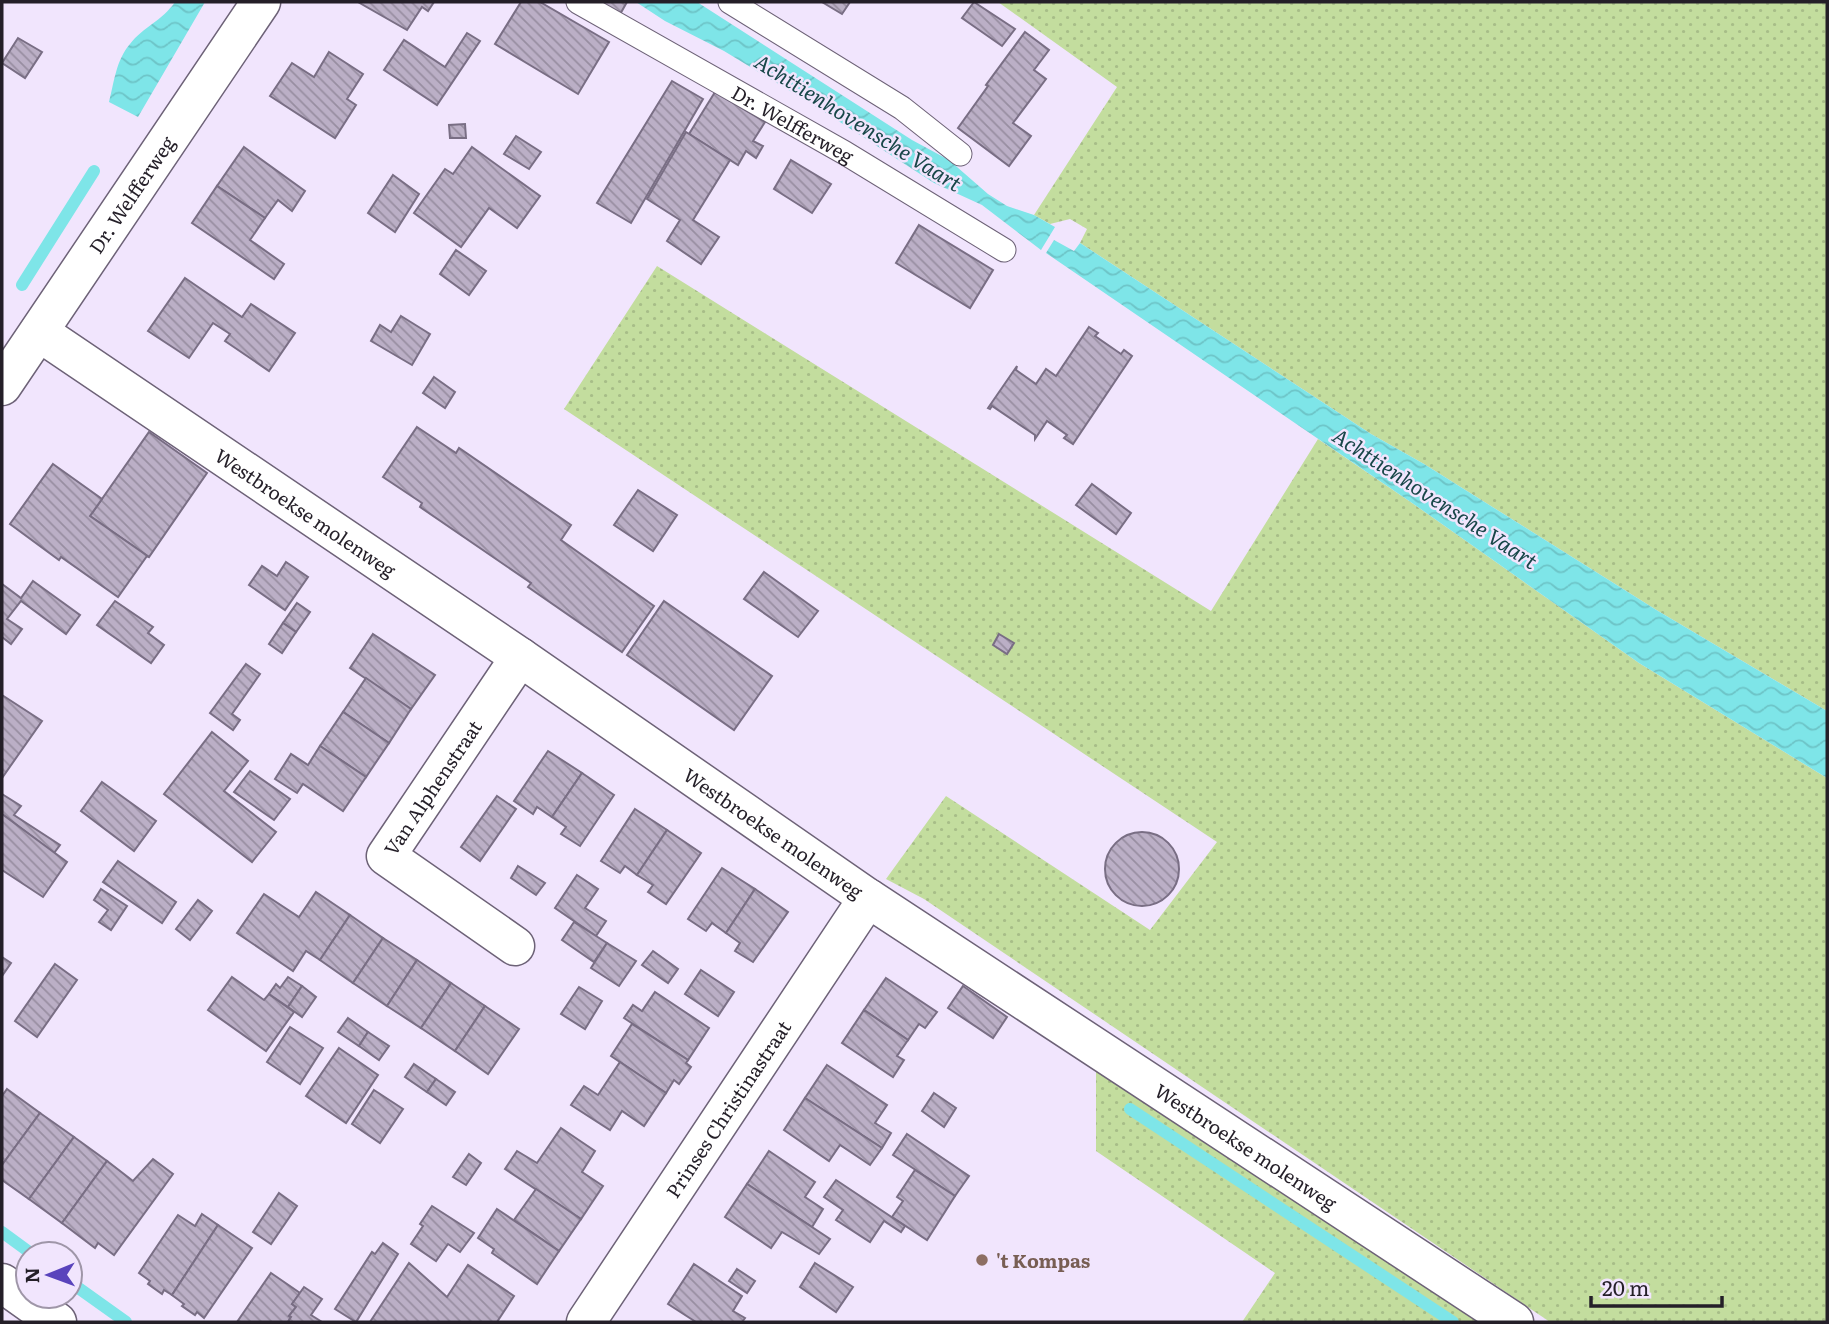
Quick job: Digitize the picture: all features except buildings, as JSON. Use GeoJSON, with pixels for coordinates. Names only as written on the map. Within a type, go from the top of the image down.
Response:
{"type":"FeatureCollection","features":[{"type":"Feature","properties":{"kind":"street","name":"Dr. Welfferweg"},"geometry":{"type":"LineString","coordinates":[[2,386],[261,2]]}},
{"type":"Feature","properties":{"kind":"street","name":"Westbroekse molenweg"},"geometry":{"type":"LineString","coordinates":[[39,332],[520,657],[869,898],[1514,1322]]}},
{"type":"Feature","properties":{"kind":"street","name":"Van Alphenstraat"},"geometry":{"type":"LineString","coordinates":[[515,946],[386,856],[520,657]]}},
{"type":"Feature","properties":{"kind":"street","name":"Prinses Christinastraat"},"geometry":{"type":"LineString","coordinates":[[586,1322],[869,898]]}},
{"type":"Feature","properties":{"kind":"street"},"geometry":{"type":"LineString","coordinates":[[2,1283],[57,1322]]}},
{"type":"Feature","properties":{"kind":"lane","name":"Dr. Welfferweg"},"geometry":{"type":"LineString","coordinates":[[578,2],[845,153],[1004,250]]}},
{"type":"Feature","properties":{"kind":"lane"},"geometry":{"type":"LineString","coordinates":[[730,2],[902,108],[960,154]]}},
{"type":"Feature","properties":{"kind":"shaded area"},"geometry":{"type":"Polygon","coordinates":[[[998,2],[1827,2],[1827,711],[1658,611],[1424,464],[1371,434],[1080,243],[1087,229],[1070,219],[1050,224],[1034,215],[1117,87],[998,2]]]}},
{"type":"Feature","properties":{"kind":"shaded area"},"geometry":{"type":"Polygon","coordinates":[[[657,266],[1211,611],[1318,439],[1639,663],[1827,778],[1827,1322],[1550,1322],[924,899],[886,879],[946,796],[1150,930],[1217,842],[564,409],[657,266]]]}},
{"type":"Feature","properties":{"kind":"shaded area"},"geometry":{"type":"Polygon","coordinates":[[[1096,1063],[1492,1322],[1242,1322],[1275,1273],[1096,1151],[1096,1063]]]}},
{"type":"Feature","properties":{"kind":"water"},"geometry":{"type":"Polygon","coordinates":[[[175,2],[205,2],[138,117],[109,102],[119,64],[125,50],[135,38],[175,2]]]}},
{"type":"Feature","properties":{"kind":"water","name":"Achttienhovensche Vaart"},"geometry":{"type":"Polygon","coordinates":[[[636,2],[697,2],[912,140],[949,160],[988,194],[1007,206],[1034,215],[1055,227],[1041,250],[982,205],[934,183],[724,51],[665,21],[636,2]]]}},
{"type":"Feature","properties":{"kind":"water","name":"Achttienhovensche Vaart"},"geometry":{"type":"Polygon","coordinates":[[[1054,240],[1074,251],[1080,243],[1371,434],[1424,464],[1658,611],[1827,711],[1827,778],[1639,663],[1415,505],[1046,253],[1054,240]]]}},
{"type":"Feature","properties":{"kind":"waterway"},"geometry":{"type":"LineString","coordinates":[[22,285],[94,171]]}},
{"type":"Feature","properties":{"kind":"waterway"},"geometry":{"type":"LineString","coordinates":[[1130,1109],[1453,1322]]}},
{"type":"Feature","properties":{"kind":"waterway"},"geometry":{"type":"LineString","coordinates":[[2,1232],[14,1241]]}},
{"type":"Feature","properties":{"kind":"waterway"},"geometry":{"type":"LineString","coordinates":[[84,1292],[126,1322]]}},
{"type":"Feature","properties":{"kind":"place","name":"'t Kompas"},"geometry":{"type":"Point","coordinates":[982,1260]}}]}
